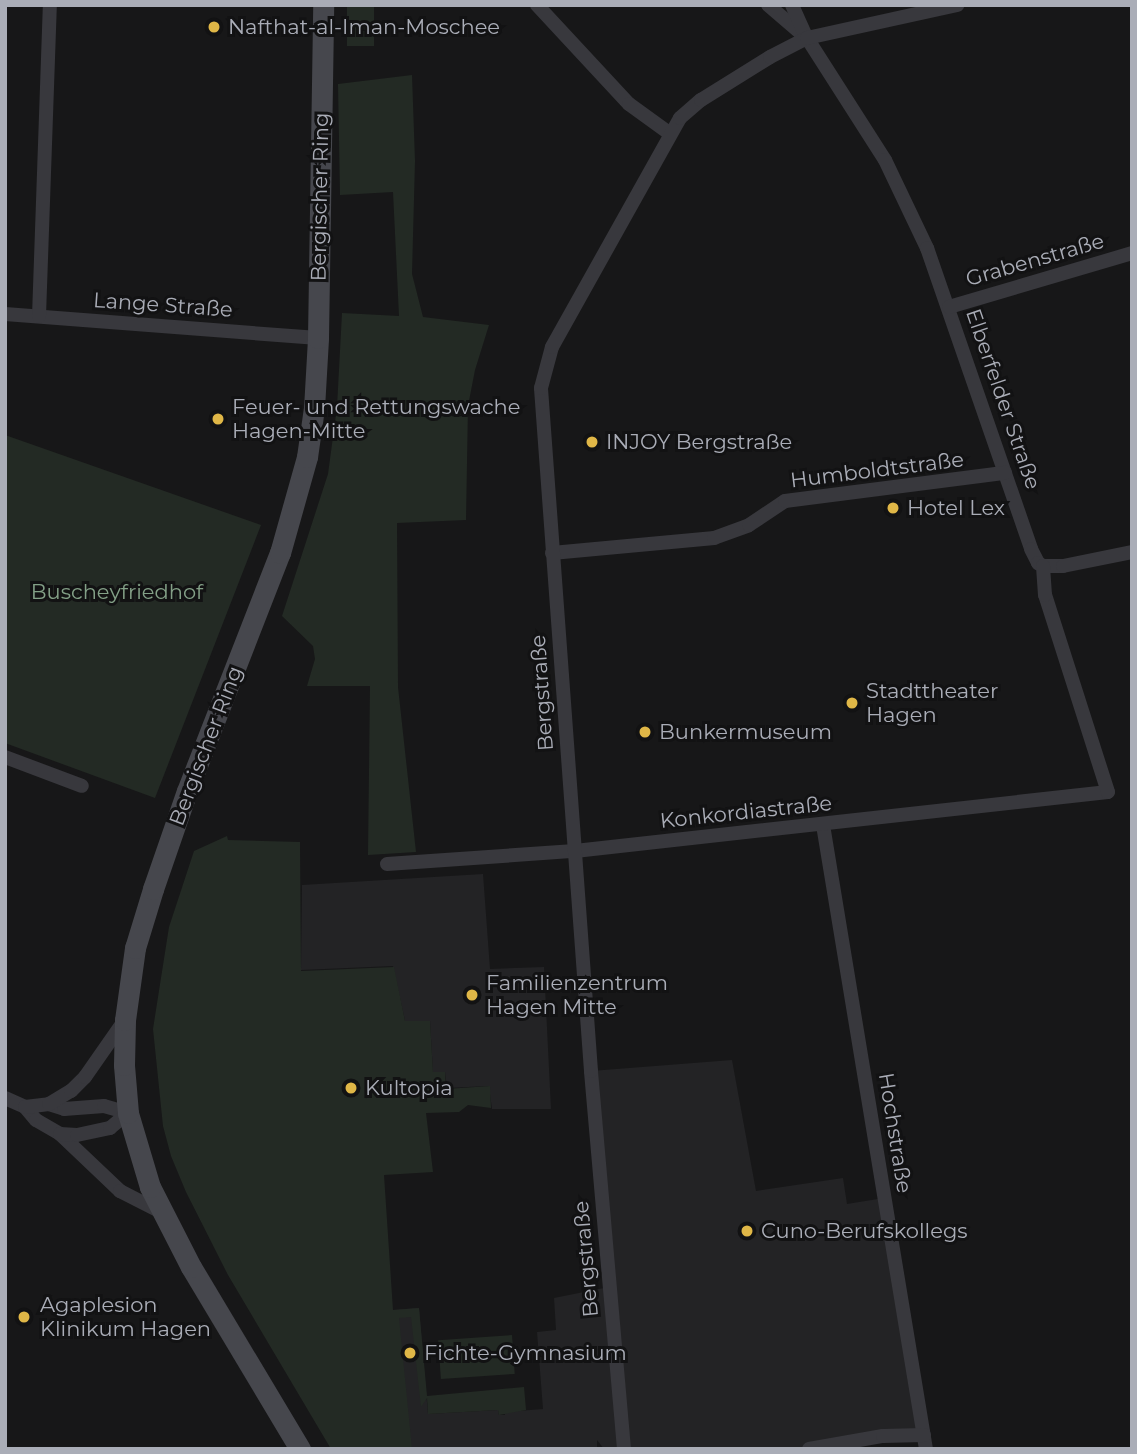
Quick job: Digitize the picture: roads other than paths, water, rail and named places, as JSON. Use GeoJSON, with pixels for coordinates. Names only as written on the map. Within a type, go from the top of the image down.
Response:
{"type":"FeatureCollection","features":[{"type":"Feature","properties":{"kind":"main road","name":"Bergischer Ring"},"geometry":{"type":"LineString","coordinates":[[300,1449],[191,1267],[150,1187],[128,1113],[124,1065],[125,1020],[135,948],[153,889],[187,791],[255,623],[297,499],[314,408],[318,338],[323,5]]}},
{"type":"Feature","properties":{"kind":"street"},"geometry":{"type":"LineString","coordinates":[[39,316],[51,5]]}},
{"type":"Feature","properties":{"kind":"street"},"geometry":{"type":"LineString","coordinates":[[537,5],[629,104],[669,133]]}},
{"type":"Feature","properties":{"kind":"street","name":"Elberfelder Straße"},"geometry":{"type":"LineString","coordinates":[[768,5],[807,38]]}},
{"type":"Feature","properties":{"kind":"street","name":"Elberfelder Straße"},"geometry":{"type":"LineString","coordinates":[[792,5],[807,38],[885,160],[927,248],[1034,558],[1043,566],[1045,595],[1108,792]]}},
{"type":"Feature","properties":{"kind":"street","name":"Bergstraße"},"geometry":{"type":"LineString","coordinates":[[624,1449],[592,1091],[542,432],[541,388],[552,347],[669,133],[680,118],[701,100],[770,57],[807,38],[957,5]]}},
{"type":"Feature","properties":{"kind":"street","name":"Grabenstraße"},"geometry":{"type":"LineString","coordinates":[[949,307],[1132,253]]}},
{"type":"Feature","properties":{"kind":"street","name":"Lange Straße"},"geometry":{"type":"LineString","coordinates":[[5,314],[318,338]]}},
{"type":"Feature","properties":{"kind":"street","name":"Humboldtstraße"},"geometry":{"type":"LineString","coordinates":[[552,553],[714,538],[749,525],[785,501],[1006,474]]}},
{"type":"Feature","properties":{"kind":"street"},"geometry":{"type":"LineString","coordinates":[[1043,566],[1063,566],[1132,552]]}},
{"type":"Feature","properties":{"kind":"street"},"geometry":{"type":"LineString","coordinates":[[5,757],[82,786]]}},
{"type":"Feature","properties":{"kind":"street","name":"Konkordiastraße"},"geometry":{"type":"LineString","coordinates":[[387,864],[575,851],[1108,792]]}},
{"type":"Feature","properties":{"kind":"street","name":"Hochstraße"},"geometry":{"type":"LineString","coordinates":[[822,825],[925,1442]]}},
{"type":"Feature","properties":{"kind":"street"},"geometry":{"type":"LineString","coordinates":[[49,1104],[85,1077],[125,1020]]}},
{"type":"Feature","properties":{"kind":"street"},"geometry":{"type":"LineString","coordinates":[[5,1098],[25,1107],[36,1120],[60,1133],[120,1191],[163,1213]]}},
{"type":"Feature","properties":{"kind":"street"},"geometry":{"type":"LineString","coordinates":[[25,1107],[49,1104],[64,1109],[104,1106],[128,1113]]}},
{"type":"Feature","properties":{"kind":"street"},"geometry":{"type":"LineString","coordinates":[[60,1133],[77,1135],[110,1128],[128,1113]]}},
{"type":"Feature","properties":{"kind":"street"},"geometry":{"type":"LineString","coordinates":[[808,1449],[883,1436],[925,1442]]}},
{"type":"Feature","properties":{"kind":"place","name":"Nafthat-al-Iman-Moschee"},"geometry":{"type":"Point","coordinates":[214,27]}},
{"type":"Feature","properties":{"kind":"place","name":"Feuer- und Rettungswache Hagen-Mitte"},"geometry":{"type":"Point","coordinates":[218,419]}},
{"type":"Feature","properties":{"kind":"place","name":"INJOY Bergstraße"},"geometry":{"type":"Point","coordinates":[592,442]}},
{"type":"Feature","properties":{"kind":"place","name":"Hotel Lex"},"geometry":{"type":"Point","coordinates":[893,508]}},
{"type":"Feature","properties":{"kind":"place","name":"Stadttheater Hagen"},"geometry":{"type":"Point","coordinates":[852,703]}},
{"type":"Feature","properties":{"kind":"place","name":"Bunkermuseum"},"geometry":{"type":"Point","coordinates":[645,732]}},
{"type":"Feature","properties":{"kind":"place","name":"Familienzentrum Hagen Mitte"},"geometry":{"type":"Point","coordinates":[472,995]}},
{"type":"Feature","properties":{"kind":"place","name":"Kultopia"},"geometry":{"type":"Point","coordinates":[351,1088]}},
{"type":"Feature","properties":{"kind":"place","name":"Cuno-Berufskollegs"},"geometry":{"type":"Point","coordinates":[747,1231]}},
{"type":"Feature","properties":{"kind":"place","name":"Agaplesion Klinikum Hagen"},"geometry":{"type":"Point","coordinates":[24,1317]}},
{"type":"Feature","properties":{"kind":"place","name":"Fichte-Gymnasium"},"geometry":{"type":"Point","coordinates":[410,1353]}},
{"type":"Feature","properties":{"kind":"park label","name":"Buscheyfriedhof"},"geometry":{"type":"Point","coordinates":[117,592]}}]}
